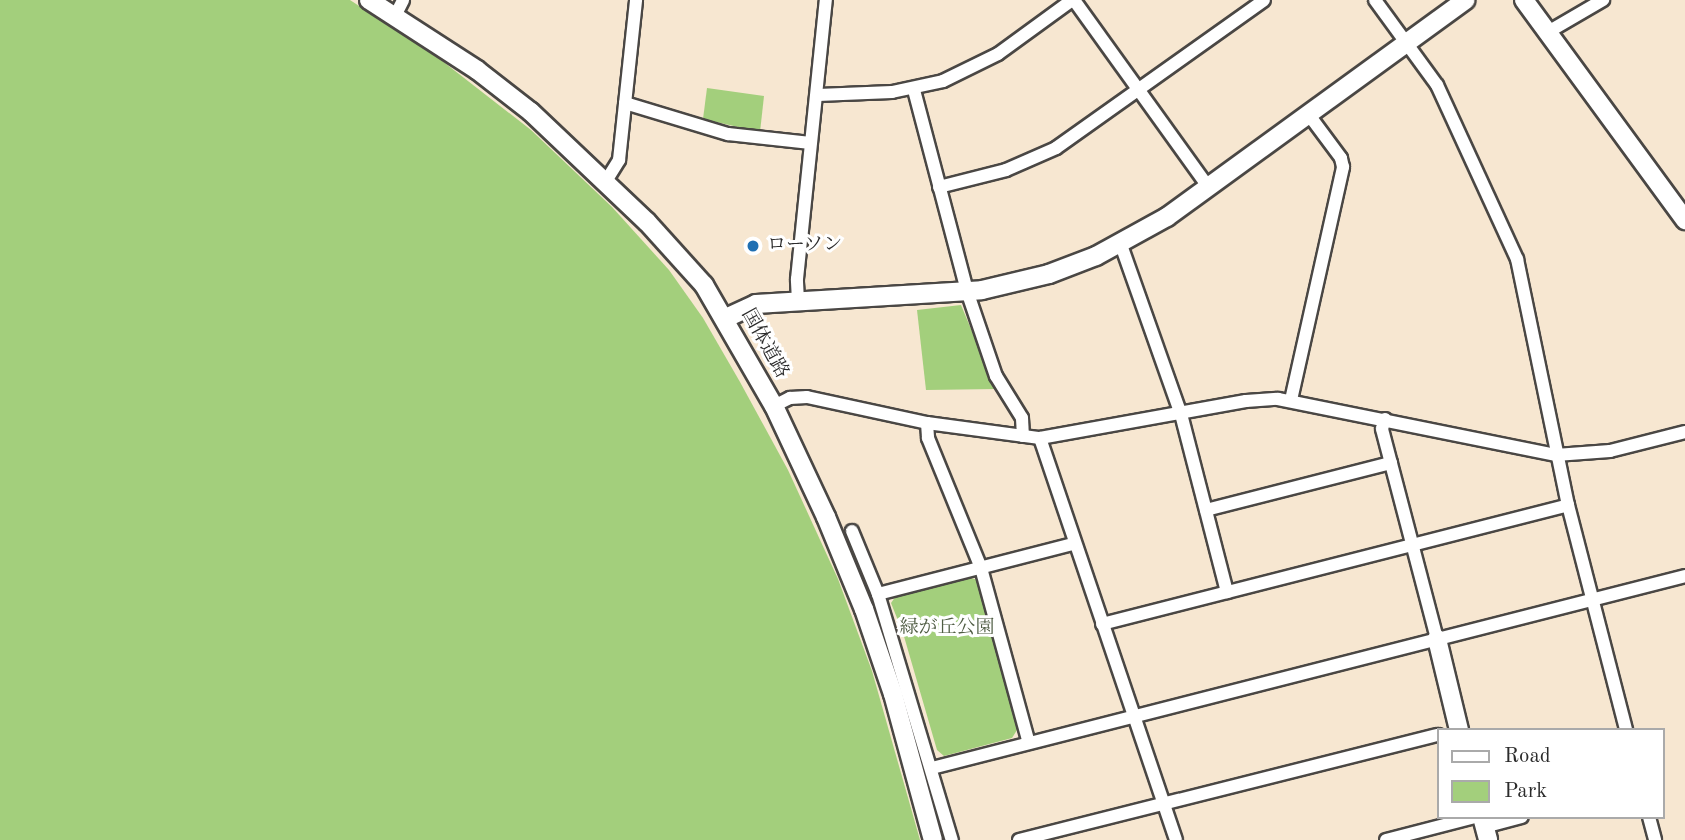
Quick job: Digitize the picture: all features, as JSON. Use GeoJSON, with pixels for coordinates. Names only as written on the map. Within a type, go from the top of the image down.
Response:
{"type":"FeatureCollection","features":[{"type":"Feature","properties":{"kind":"street","name":"国体道路"},"geometry":{"type":"LineString","coordinates":[[369,0],[399,8],[505,90],[606,181],[682,258],[726,318],[774,406],[826,517],[864,609],[893,694],[933,840]]}},
{"type":"Feature","properties":{"kind":"street"},"geometry":{"type":"LineString","coordinates":[[606,181],[614,174],[619,160],[636,0]]}},
{"type":"Feature","properties":{"kind":"street"},"geometry":{"type":"LineString","coordinates":[[798,301],[797,279],[826,0]]}},
{"type":"Feature","properties":{"kind":"street"},"geometry":{"type":"LineString","coordinates":[[818,95],[914,90],[943,81],[979,66],[1073,0],[1209,188]]}},
{"type":"Feature","properties":{"kind":"street"},"geometry":{"type":"LineString","coordinates":[[940,187],[1006,170],[1056,148],[1264,0]]}},
{"type":"Feature","properties":{"kind":"street"},"geometry":{"type":"LineString","coordinates":[[1375,0],[1437,85],[1517,259],[1556,455],[1625,728]]}},
{"type":"Feature","properties":{"kind":"street"},"geometry":{"type":"LineString","coordinates":[[726,318],[756,304],[967,291],[1049,274],[1121,245],[1209,188],[1466,0]]}},
{"type":"Feature","properties":{"kind":"street"},"geometry":{"type":"LineString","coordinates":[[1524,0],[1685,220]]}},
{"type":"Feature","properties":{"kind":"street"},"geometry":{"type":"LineString","coordinates":[[1548,32],[1603,0]]}},
{"type":"Feature","properties":{"kind":"street"},"geometry":{"type":"LineString","coordinates":[[914,90],[967,291],[996,376],[1023,423],[1023,436]]}},
{"type":"Feature","properties":{"kind":"street"},"geometry":{"type":"LineString","coordinates":[[625,103],[728,134],[811,143]]}},
{"type":"Feature","properties":{"kind":"street"},"geometry":{"type":"LineString","coordinates":[[1291,400],[1343,167],[1341,158],[1310,115]]}},
{"type":"Feature","properties":{"kind":"street"},"geometry":{"type":"LineString","coordinates":[[1121,245],[1181,414],[1227,592]]}},
{"type":"Feature","properties":{"kind":"street"},"geometry":{"type":"LineString","coordinates":[[774,406],[790,398],[807,397],[927,423],[1040,438],[1246,401],[1291,400],[1556,455],[1609,451],[1685,432]]}},
{"type":"Feature","properties":{"kind":"street"},"geometry":{"type":"LineString","coordinates":[[1385,419],[1382,429],[1458,728]]}},
{"type":"Feature","properties":{"kind":"street"},"geometry":{"type":"LineString","coordinates":[[927,423],[928,438],[981,568],[1029,743]]}},
{"type":"Feature","properties":{"kind":"street"},"geometry":{"type":"LineString","coordinates":[[1040,438],[1073,544],[1177,840]]}},
{"type":"Feature","properties":{"kind":"street"},"geometry":{"type":"LineString","coordinates":[[1206,510],[1391,463]]}},
{"type":"Feature","properties":{"kind":"street"},"geometry":{"type":"LineString","coordinates":[[1102,624],[1568,505]]}},
{"type":"Feature","properties":{"kind":"street"},"geometry":{"type":"LineString","coordinates":[[852,531],[878,594],[952,840]]}},
{"type":"Feature","properties":{"kind":"street"},"geometry":{"type":"LineString","coordinates":[[878,594],[1073,544]]}},
{"type":"Feature","properties":{"kind":"street"},"geometry":{"type":"LineString","coordinates":[[932,768],[1685,576]]}},
{"type":"Feature","properties":{"kind":"street"},"geometry":{"type":"LineString","coordinates":[[1019,840],[1436,735]]}},
{"type":"Feature","properties":{"kind":"street"},"geometry":{"type":"LineString","coordinates":[[1386,840],[1512,819]]}},
{"type":"Feature","properties":{"kind":"street"},"geometry":{"type":"LineString","coordinates":[[1650,819],[1655,840]]}},
{"type":"Feature","properties":{"kind":"green space"},"geometry":{"type":"Polygon","coordinates":[[[0,0],[350,0],[441,60],[531,130],[612,207],[669,270],[703,318],[740,382],[788,470],[838,579],[872,671],[920,840],[0,840],[0,0]]]}},
{"type":"Feature","properties":{"kind":"green space"},"geometry":{"type":"Polygon","coordinates":[[[707,88],[764,96],[760,132],[703,119],[707,88]]]}},
{"type":"Feature","properties":{"kind":"green space"},"geometry":{"type":"Polygon","coordinates":[[[961,305],[996,389],[926,390],[917,310],[961,305]]]}},
{"type":"Feature","properties":{"kind":"green space","name":"緑が丘公園"},"geometry":{"type":"Polygon","coordinates":[[[971,578],[978,580],[1017,730],[1012,738],[944,756],[937,750],[903,633],[891,603],[896,596],[971,578]]]}},
{"type":"Feature","properties":{"kind":"place","name":"ローソン"},"geometry":{"type":"Point","coordinates":[753,246]}}]}
